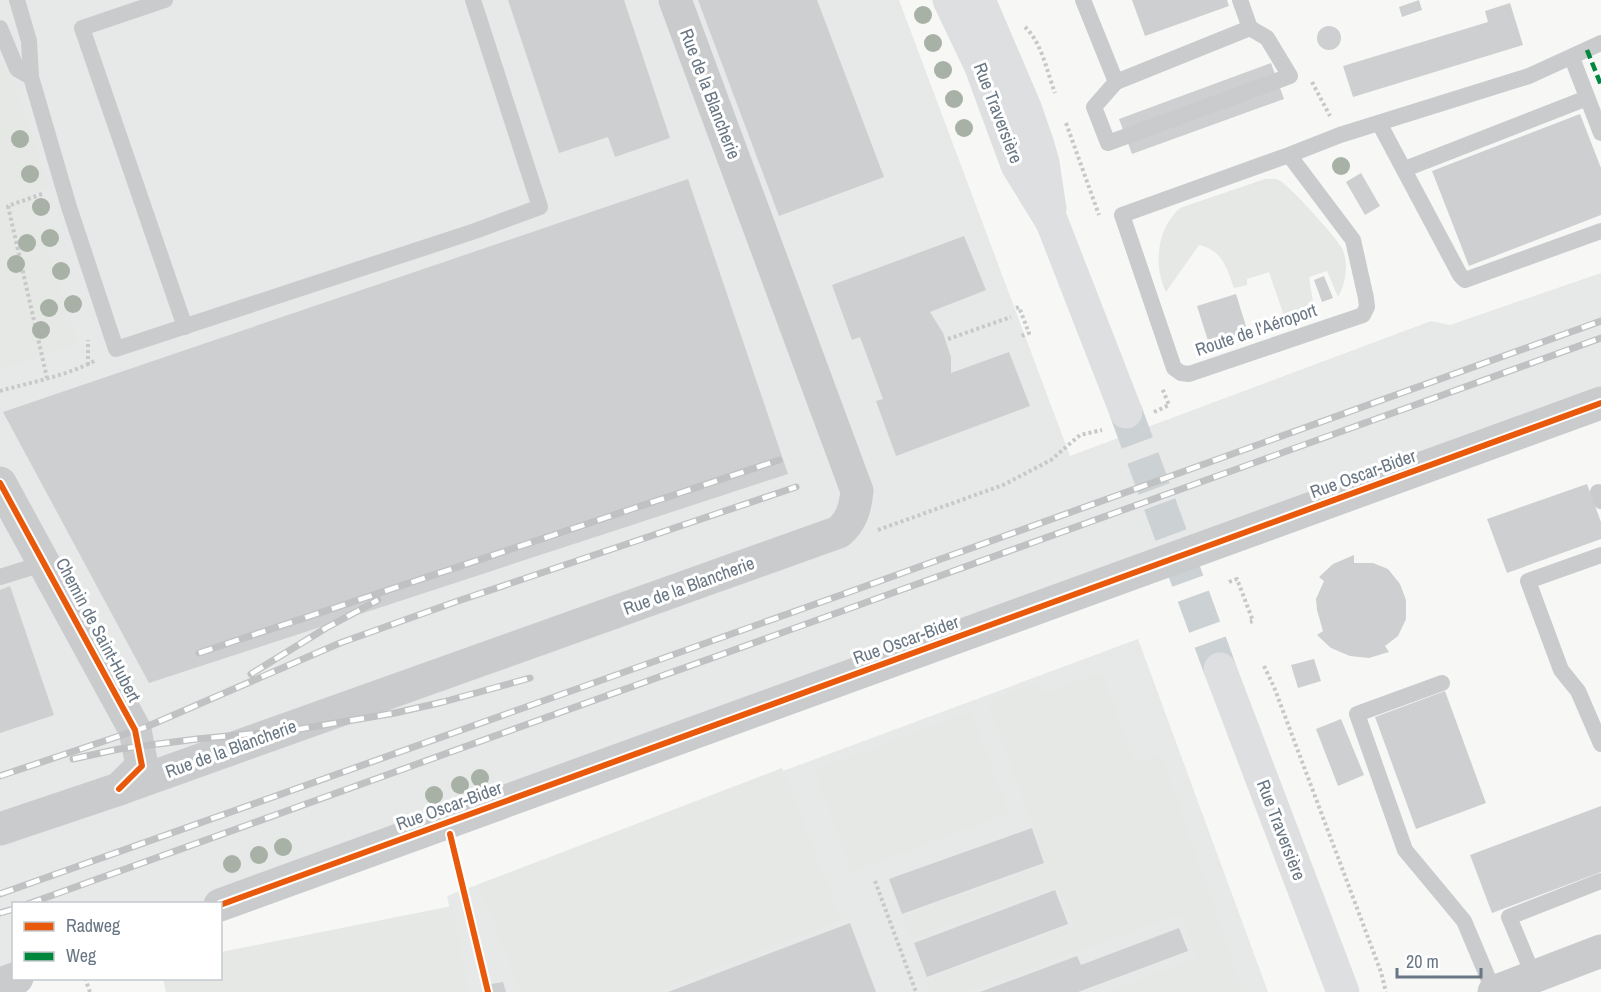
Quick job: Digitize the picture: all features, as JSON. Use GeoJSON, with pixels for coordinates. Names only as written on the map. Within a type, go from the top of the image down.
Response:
{"type":"FeatureCollection","features":[{"type":"Feature","properties":{"kind":"main road","name":"Rue Traversière"},"geometry":{"type":"LineString","coordinates":[[949,0],[981,67],[1017,165],[1053,222],[1128,418]]}},
{"type":"Feature","properties":{"kind":"main road","name":"Rue Traversière"},"geometry":{"type":"LineString","coordinates":[[979,0],[1026,110],[1038,145],[1053,222]]}},
{"type":"Feature","properties":{"kind":"main road","name":"Rue Traversière"},"geometry":{"type":"LineString","coordinates":[[1220,669],[1343,992]]}},
{"type":"Feature","properties":{"kind":"street","name":"Rue de la Blancherie"},"geometry":{"type":"LineString","coordinates":[[0,829],[119,789],[839,532],[849,522],[855,509],[857,491],[675,0]]}},
{"type":"Feature","properties":{"kind":"street","name":"Rue Oscar-Bider"},"geometry":{"type":"LineString","coordinates":[[222,904],[1601,403]]}},
{"type":"Feature","properties":{"kind":"street","name":"Chemin de Saint-Hubert"},"geometry":{"type":"LineString","coordinates":[[3,495],[45,563],[135,730],[142,766],[119,789]]}},
{"type":"Feature","properties":{"kind":"street"},"geometry":{"type":"LineString","coordinates":[[1494,992],[1601,951]]}},
{"type":"Feature","properties":{"kind":"lane"},"geometry":{"type":"LineString","coordinates":[[17,0],[29,41],[31,77],[69,207],[116,349],[476,231],[540,207],[473,0]]}},
{"type":"Feature","properties":{"kind":"lane"},"geometry":{"type":"LineString","coordinates":[[165,0],[82,27],[185,327]]}},
{"type":"Feature","properties":{"kind":"lane"},"geometry":{"type":"LineString","coordinates":[[1083,0],[1116,82]]}},
{"type":"Feature","properties":{"kind":"lane"},"geometry":{"type":"LineString","coordinates":[[1240,0],[1250,28],[1267,38],[1290,76],[1108,143],[1094,107],[1116,82],[1250,28]]}},
{"type":"Feature","properties":{"kind":"lane"},"geometry":{"type":"LineString","coordinates":[[0,28],[17,69],[31,77]]}},
{"type":"Feature","properties":{"kind":"lane","name":"Route de l'Aéroport"},"geometry":{"type":"LineString","coordinates":[[1289,155],[1353,240],[1366,298],[1363,315],[1189,374],[1181,373],[1174,368],[1122,215],[1340,135],[1529,76],[1601,43]]}},
{"type":"Feature","properties":{"kind":"lane"},"geometry":{"type":"LineString","coordinates":[[1572,58],[1601,133]]}},
{"type":"Feature","properties":{"kind":"lane"},"geometry":{"type":"LineString","coordinates":[[1405,169],[1587,98]]}},
{"type":"Feature","properties":{"kind":"lane"},"geometry":{"type":"LineString","coordinates":[[1379,123],[1460,275],[1465,280],[1601,231]]}},
{"type":"Feature","properties":{"kind":"lane"},"geometry":{"type":"LineString","coordinates":[[1601,555],[1528,581],[1561,670],[1578,691],[1601,744]]}},
{"type":"Feature","properties":{"kind":"lane"},"geometry":{"type":"LineString","coordinates":[[0,577],[45,563]]}},
{"type":"Feature","properties":{"kind":"lane"},"geometry":{"type":"LineString","coordinates":[[1442,683],[1357,714],[1406,850],[1464,921],[1494,992]]}},
{"type":"Feature","properties":{"kind":"lane"},"geometry":{"type":"LineString","coordinates":[[1534,976],[1509,917],[1601,881]]}},
{"type":"Feature","properties":{"kind":"path"},"geometry":{"type":"LineString","coordinates":[[47,192],[8,206],[47,378]]}},
{"type":"Feature","properties":{"kind":"path"},"geometry":{"type":"LineString","coordinates":[[1016,308],[1020,307],[1029,333],[1019,337]]}},
{"type":"Feature","properties":{"kind":"path"},"geometry":{"type":"LineString","coordinates":[[948,339],[1011,316]]}},
{"type":"Feature","properties":{"kind":"path"},"geometry":{"type":"LineString","coordinates":[[0,391],[88,365],[116,349]]}},
{"type":"Feature","properties":{"kind":"path"},"geometry":{"type":"LineString","coordinates":[[839,532],[905,519],[1003,485],[1051,460],[1080,435],[1169,405],[1159,379]]}},
{"type":"Feature","properties":{"kind":"path"},"geometry":{"type":"LineString","coordinates":[[1229,582],[1237,579],[1253,621],[1250,622]]}},
{"type":"Feature","properties":{"kind":"path"},"geometry":{"type":"LineString","coordinates":[[1264,666],[1274,687],[1381,972],[1386,992]]}},
{"type":"Feature","properties":{"kind":"path"},"geometry":{"type":"LineString","coordinates":[[875,881],[916,992]]}},
{"type":"Feature","properties":{"kind":"shaded area"},"geometry":{"type":"Polygon","coordinates":[[[0,0],[899,0],[1070,456],[1431,321],[1450,325],[1601,273],[1601,403],[222,903],[12,902],[12,979],[0,984],[0,0]]]}},
{"type":"Feature","properties":{"kind":"shaded area"},"geometry":{"type":"Polygon","coordinates":[[[0,60],[11,74],[48,187],[30,194],[77,343],[0,369],[0,60]]]}},
{"type":"Feature","properties":{"kind":"shaded area"},"geometry":{"type":"Polygon","coordinates":[[[1265,179],[1277,179],[1292,191],[1342,248],[1346,273],[1338,297],[1327,271],[1309,277],[1314,308],[1284,316],[1269,272],[1247,279],[1247,285],[1234,288],[1226,267],[1218,256],[1207,247],[1199,245],[1166,292],[1159,271],[1159,259],[1162,237],[1172,216],[1180,208],[1265,179]]]}},
{"type":"Feature","properties":{"kind":"shaded area"},"geometry":{"type":"Polygon","coordinates":[[[1138,639],[1268,992],[467,992],[447,896],[1138,639]]]}},
{"type":"Feature","properties":{"kind":"shaded area"},"geometry":{"type":"Polygon","coordinates":[[[1102,673],[1134,764],[1161,754],[1243,992],[1107,992],[1197,958],[1182,913],[964,992],[932,992],[927,980],[1074,926],[1059,886],[912,938],[903,916],[1047,865],[988,701],[1037,683],[1059,740],[1043,694],[1102,673]]]}},
{"type":"Feature","properties":{"kind":"shaded area"},"geometry":{"type":"Polygon","coordinates":[[[971,712],[1008,813],[852,871],[815,770],[971,712]]]}},
{"type":"Feature","properties":{"kind":"shaded area"},"geometry":{"type":"Polygon","coordinates":[[[782,768],[841,920],[664,988],[665,992],[521,992],[479,884],[782,768]]]}},
{"type":"Feature","properties":{"kind":"shaded area"},"geometry":{"type":"Polygon","coordinates":[[[452,906],[468,992],[166,992],[163,980],[222,980],[222,952],[452,906]]]}},
{"type":"Feature","properties":{"kind":"building"},"geometry":{"type":"Polygon","coordinates":[[[508,0],[624,0],[670,138],[615,157],[608,137],[559,153],[508,0]]]}},
{"type":"Feature","properties":{"kind":"building"},"geometry":{"type":"Polygon","coordinates":[[[698,0],[817,0],[884,177],[779,216],[698,0]]]}},
{"type":"Feature","properties":{"kind":"building"},"geometry":{"type":"Polygon","coordinates":[[[1132,0],[1227,0],[1229,6],[1145,36],[1132,0]]]}},
{"type":"Feature","properties":{"kind":"building"},"geometry":{"type":"Polygon","coordinates":[[[1419,0],[1422,10],[1402,17],[1399,7],[1419,0]]]}},
{"type":"Feature","properties":{"kind":"building"},"geometry":{"type":"Polygon","coordinates":[[[1510,3],[1523,45],[1353,97],[1343,66],[1488,22],[1485,11],[1510,3]]]}},
{"type":"Feature","properties":{"kind":"building"},"geometry":{"type":"Polygon","coordinates":[[[1329,26],[1338,29],[1341,38],[1338,47],[1329,50],[1320,47],[1317,38],[1320,29],[1329,26]]]}},
{"type":"Feature","properties":{"kind":"building"},"geometry":{"type":"Polygon","coordinates":[[[1271,63],[1284,99],[1132,154],[1119,119],[1271,63]]]}},
{"type":"Feature","properties":{"kind":"building"},"geometry":{"type":"Polygon","coordinates":[[[1580,114],[1601,168],[1601,215],[1469,266],[1432,171],[1580,114]]]}},
{"type":"Feature","properties":{"kind":"building"},"geometry":{"type":"Polygon","coordinates":[[[1361,173],[1380,206],[1365,215],[1346,182],[1361,173]]]}},
{"type":"Feature","properties":{"kind":"building"},"geometry":{"type":"Polygon","coordinates":[[[688,179],[788,474],[149,683],[3,412],[688,179]]]}},
{"type":"Feature","properties":{"kind":"building"},"geometry":{"type":"Polygon","coordinates":[[[964,236],[986,290],[930,312],[943,333],[951,357],[951,373],[1009,352],[1030,406],[896,456],[876,401],[883,399],[860,337],[852,340],[832,285],[964,236]]]}},
{"type":"Feature","properties":{"kind":"building"},"geometry":{"type":"Polygon","coordinates":[[[1324,276],[1333,298],[1322,302],[1314,280],[1324,276]]]}},
{"type":"Feature","properties":{"kind":"building"},"geometry":{"type":"Polygon","coordinates":[[[1236,294],[1249,336],[1210,347],[1197,306],[1236,294]]]}},
{"type":"Feature","properties":{"kind":"building"},"geometry":{"type":"Polygon","coordinates":[[[1587,484],[1601,522],[1601,539],[1507,573],[1487,519],[1587,484]]]}},
{"type":"Feature","properties":{"kind":"building"},"geometry":{"type":"Polygon","coordinates":[[[1354,555],[1354,563],[1373,563],[1388,569],[1400,584],[1406,600],[1406,619],[1398,636],[1385,646],[1389,652],[1369,658],[1350,656],[1331,648],[1317,635],[1323,631],[1316,599],[1324,581],[1319,577],[1333,564],[1354,555]]]}},
{"type":"Feature","properties":{"kind":"building"},"geometry":{"type":"Polygon","coordinates":[[[10,586],[54,715],[0,733],[0,590],[10,586]]]}},
{"type":"Feature","properties":{"kind":"building"},"geometry":{"type":"Polygon","coordinates":[[[1314,659],[1321,681],[1298,688],[1291,665],[1314,659]]]}},
{"type":"Feature","properties":{"kind":"building"},"geometry":{"type":"Polygon","coordinates":[[[1445,691],[1486,803],[1416,829],[1375,717],[1445,691]]]}},
{"type":"Feature","properties":{"kind":"building"},"geometry":{"type":"Polygon","coordinates":[[[1341,719],[1364,775],[1338,786],[1316,729],[1341,719]]]}},
{"type":"Feature","properties":{"kind":"building"},"geometry":{"type":"Polygon","coordinates":[[[1601,806],[1601,872],[1492,913],[1470,855],[1601,806]]]}},
{"type":"Feature","properties":{"kind":"building"},"geometry":{"type":"Polygon","coordinates":[[[1032,828],[1044,863],[902,914],[889,879],[1032,828]]]}},
{"type":"Feature","properties":{"kind":"building"},"geometry":{"type":"Polygon","coordinates":[[[1055,890],[1068,924],[927,977],[914,943],[1055,890]]]}},
{"type":"Feature","properties":{"kind":"building"},"geometry":{"type":"Polygon","coordinates":[[[850,923],[876,992],[668,992],[850,923]]]}},
{"type":"Feature","properties":{"kind":"building"},"geometry":{"type":"Polygon","coordinates":[[[1179,928],[1188,951],[1078,992],[980,992],[1077,956],[1081,965],[1179,928]]]}},
{"type":"Feature","properties":{"kind":"building"},"geometry":{"type":"Polygon","coordinates":[[[503,982],[506,992],[493,992],[491,984],[503,982]]]}},
{"type":"Feature","properties":{"kind":"tunnel"},"geometry":{"type":"LineString","coordinates":[[1126,412],[1220,669]]}},
{"type":"Feature","properties":{"kind":"railway"},"geometry":{"type":"LineString","coordinates":[[0,894],[841,595],[1601,321]]}},
{"type":"Feature","properties":{"kind":"railway"},"geometry":{"type":"LineString","coordinates":[[34,902],[1601,338]]}},
{"type":"Feature","properties":{"kind":"railway"},"geometry":{"type":"LineString","coordinates":[[199,653],[779,460]]}},
{"type":"Feature","properties":{"kind":"railway"},"geometry":{"type":"LineString","coordinates":[[0,776],[146,727],[340,643],[796,487]]}},
{"type":"Feature","properties":{"kind":"railway"},"geometry":{"type":"LineString","coordinates":[[251,674],[326,628],[378,600]]}},
{"type":"Feature","properties":{"kind":"railway"},"geometry":{"type":"LineString","coordinates":[[73,759],[119,749],[300,729],[395,713],[530,678]]}},
{"type":"Feature","properties":{"kind":"railway"},"geometry":{"type":"LineString","coordinates":[[0,913],[12,910]]}},
{"type":"Feature","properties":{"kind":"marked path"},"geometry":{"type":"LineString","coordinates":[[1587,50],[1601,85]]}},
{"type":"Feature","properties":{"kind":"cycle path"},"geometry":{"type":"LineString","coordinates":[[222,904],[1601,403]]}},
{"type":"Feature","properties":{"kind":"cycle path"},"geometry":{"type":"LineString","coordinates":[[0,483],[135,730],[142,766],[119,789]]}},
{"type":"Feature","properties":{"kind":"cycle path"},"geometry":{"type":"LineString","coordinates":[[450,834],[488,992]]}}]}
